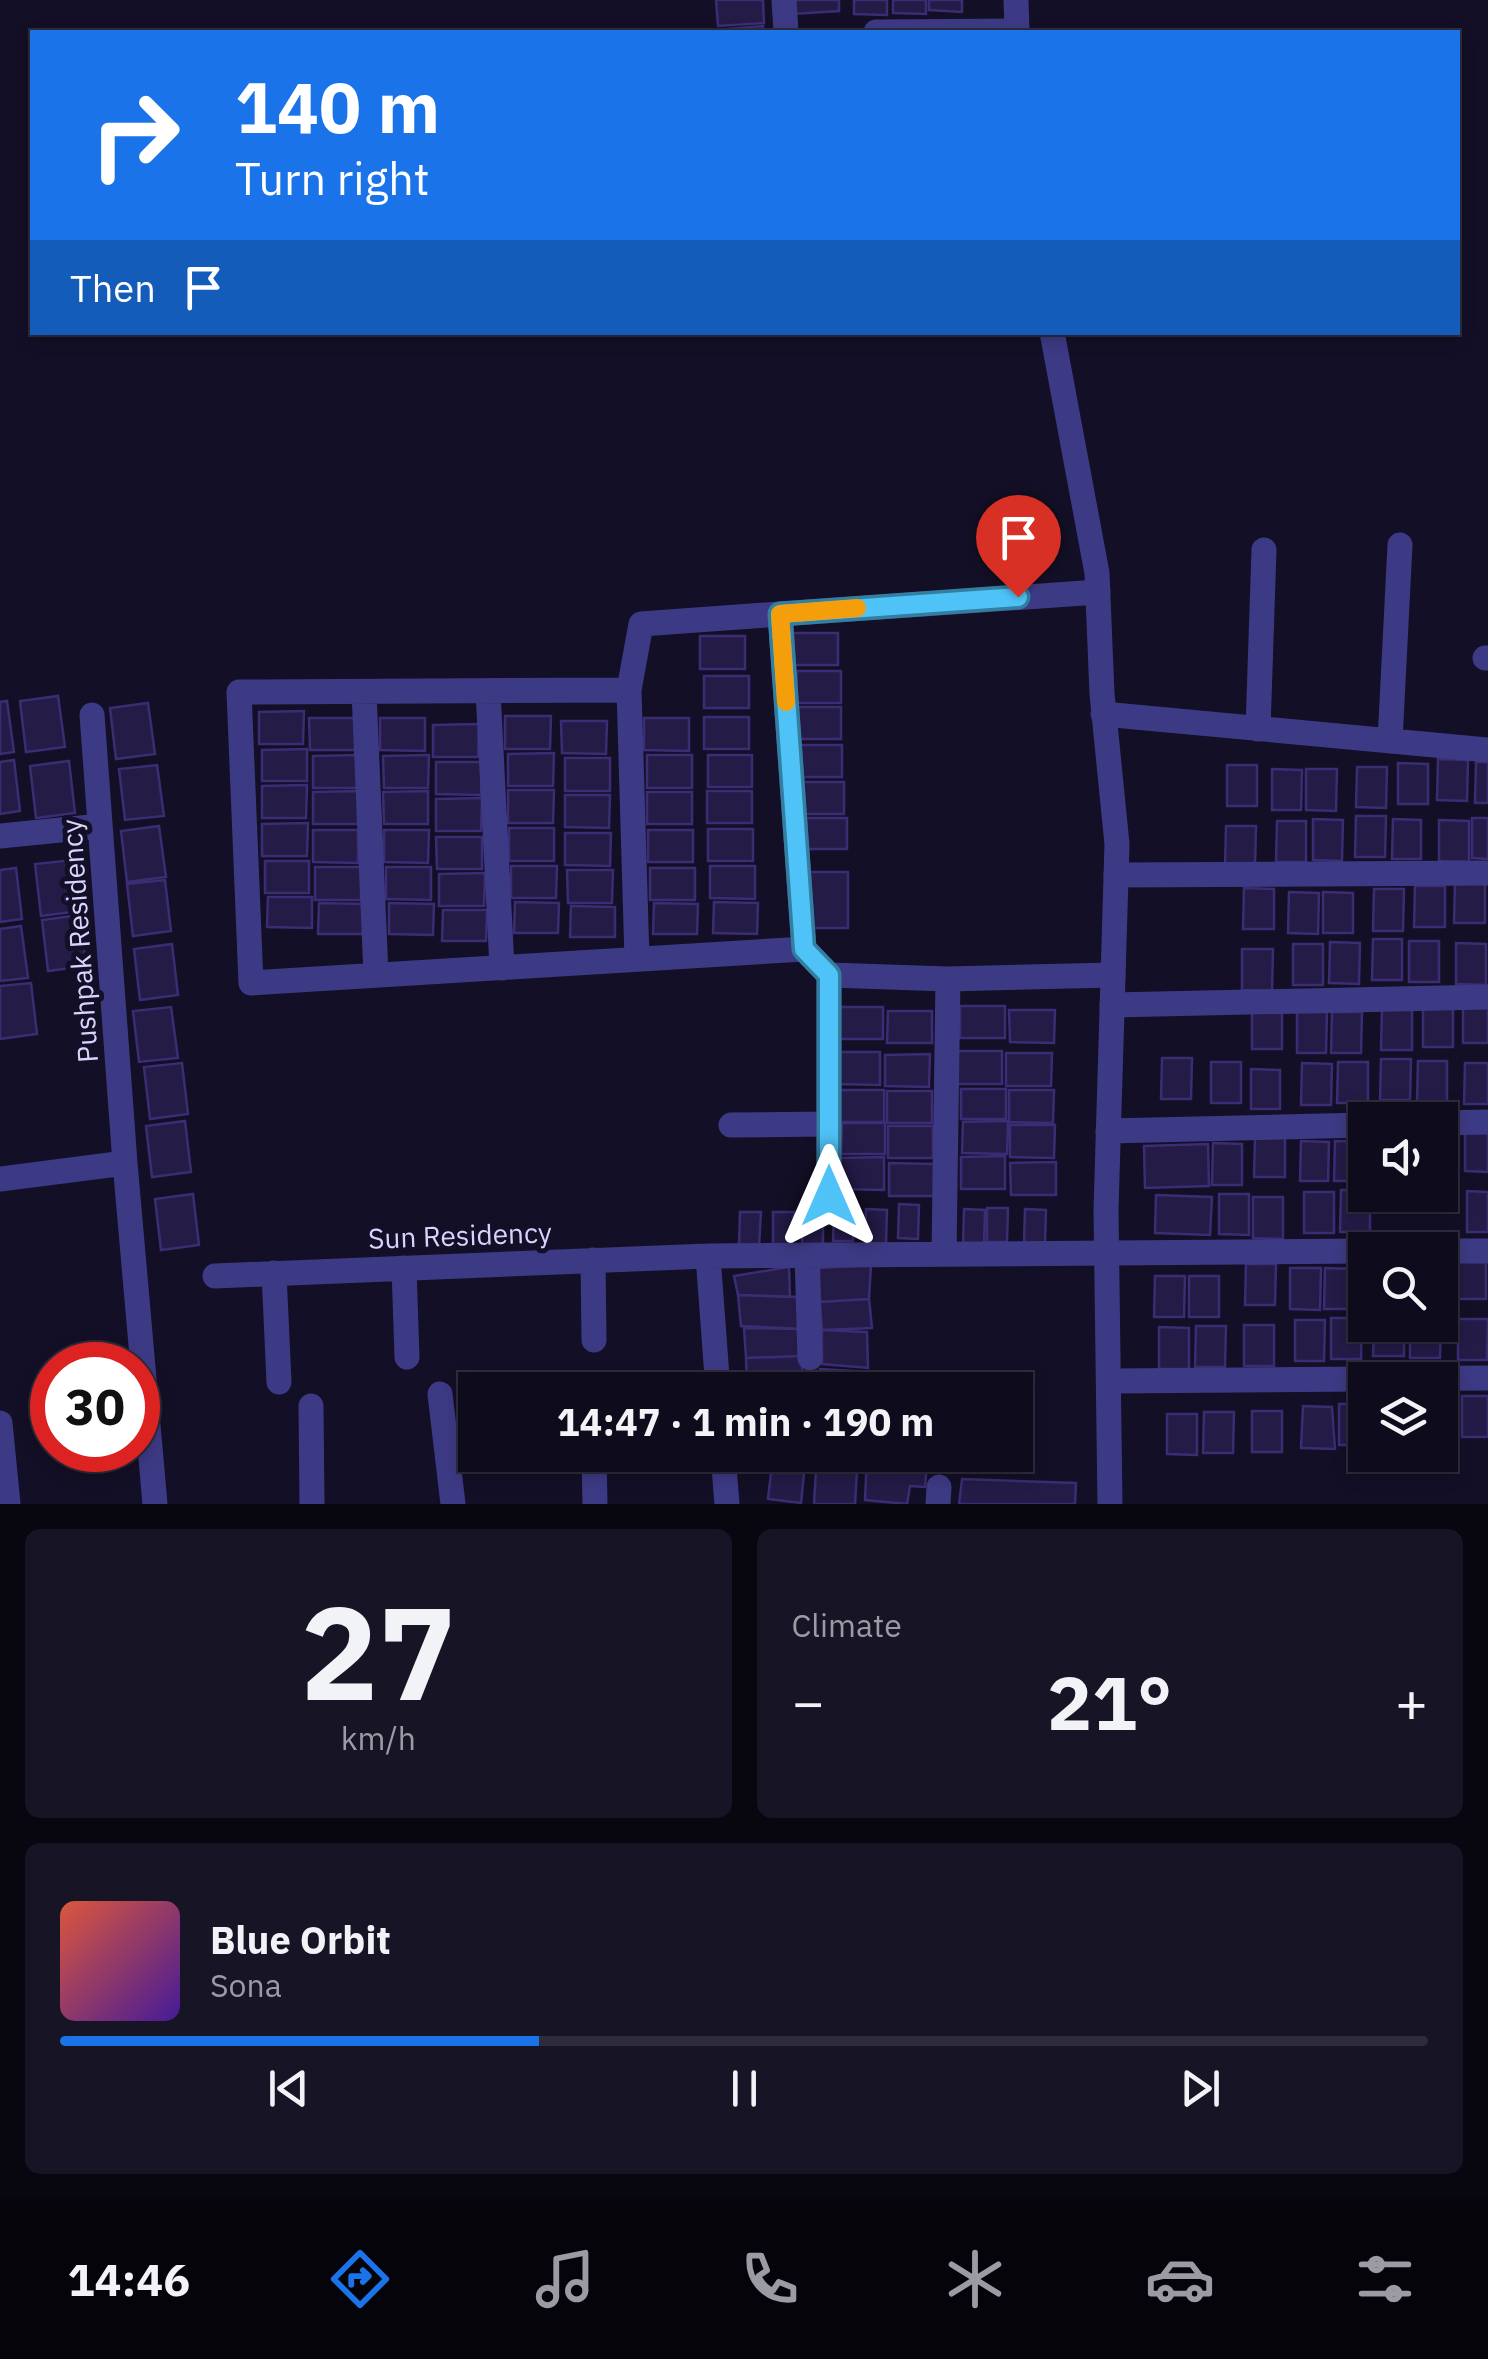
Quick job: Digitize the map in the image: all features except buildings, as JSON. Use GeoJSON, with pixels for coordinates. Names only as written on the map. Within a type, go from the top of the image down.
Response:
{"type":"FeatureCollection","features":[{"type":"Feature","properties":{"kind":"street"},"geometry":{"type":"LineString","coordinates":[[784,0],[786,30]]}},
{"type":"Feature","properties":{"kind":"street"},"geometry":{"type":"LineString","coordinates":[[1016,0],[1017,30]]}},
{"type":"Feature","properties":{"kind":"street"},"geometry":{"type":"LineString","coordinates":[[1053,335],[1098,592],[1104,714],[1117,844],[1108,1131],[1110,1504]]}},
{"type":"Feature","properties":{"kind":"street"},"geometry":{"type":"LineString","coordinates":[[1390,741],[1400,544]]}},
{"type":"Feature","properties":{"kind":"street"},"geometry":{"type":"LineString","coordinates":[[1258,728],[1264,550]]}},
{"type":"Feature","properties":{"kind":"street"},"geometry":{"type":"LineString","coordinates":[[637,959],[629,690],[641,624],[1098,592]]}},
{"type":"Feature","properties":{"kind":"street"},"geometry":{"type":"LineString","coordinates":[[780,614],[804,949],[829,975],[829,1196]]}},
{"type":"Feature","properties":{"kind":"street"},"geometry":{"type":"LineString","coordinates":[[629,690],[239,692],[251,983],[804,949]]}},
{"type":"Feature","properties":{"kind":"street"},"geometry":{"type":"LineString","coordinates":[[488,691],[502,968]]}},
{"type":"Feature","properties":{"kind":"street"},"geometry":{"type":"LineString","coordinates":[[364,692],[376,975]]}},
{"type":"Feature","properties":{"kind":"street"},"geometry":{"type":"LineString","coordinates":[[1104,714],[1488,750]]}},
{"type":"Feature","properties":{"kind":"street","name":"Pushpak Residency"},"geometry":{"type":"LineString","coordinates":[[92,715],[155,1504]]}},
{"type":"Feature","properties":{"kind":"street"},"geometry":{"type":"LineString","coordinates":[[0,836],[100,826]]}},
{"type":"Feature","properties":{"kind":"street"},"geometry":{"type":"LineString","coordinates":[[1116,875],[1488,873]]}},
{"type":"Feature","properties":{"kind":"street"},"geometry":{"type":"LineString","coordinates":[[829,975],[948,979],[1113,976]]}},
{"type":"Feature","properties":{"kind":"street"},"geometry":{"type":"LineString","coordinates":[[944,1254],[948,979]]}},
{"type":"Feature","properties":{"kind":"street"},"geometry":{"type":"LineString","coordinates":[[1112,1005],[1488,997]]}},
{"type":"Feature","properties":{"kind":"street"},"geometry":{"type":"LineString","coordinates":[[1458,1123],[1488,1122]]}},
{"type":"Feature","properties":{"kind":"street"},"geometry":{"type":"LineString","coordinates":[[731,1126],[829,1124]]}},
{"type":"Feature","properties":{"kind":"street"},"geometry":{"type":"LineString","coordinates":[[1108,1131],[1348,1125]]}},
{"type":"Feature","properties":{"kind":"street"},"geometry":{"type":"LineString","coordinates":[[0,1179],[126,1163]]}},
{"type":"Feature","properties":{"kind":"street"},"geometry":{"type":"LineString","coordinates":[[1458,1251],[1488,1251]]}},
{"type":"Feature","properties":{"kind":"street","name":"Sun Residency"},"geometry":{"type":"LineString","coordinates":[[215,1276],[708,1256],[1348,1252]]}},
{"type":"Feature","properties":{"kind":"street"},"geometry":{"type":"LineString","coordinates":[[708,1256],[717,1372]]}},
{"type":"Feature","properties":{"kind":"street"},"geometry":{"type":"LineString","coordinates":[[807,1256],[810,1358]]}},
{"type":"Feature","properties":{"kind":"street"},"geometry":{"type":"LineString","coordinates":[[593,1260],[594,1340]]}},
{"type":"Feature","properties":{"kind":"street"},"geometry":{"type":"LineString","coordinates":[[404,1268],[407,1357]]}},
{"type":"Feature","properties":{"kind":"street"},"geometry":{"type":"LineString","coordinates":[[274,1273],[278,1382]]}},
{"type":"Feature","properties":{"kind":"street"},"geometry":{"type":"LineString","coordinates":[[1111,1381],[1488,1378]]}},
{"type":"Feature","properties":{"kind":"street"},"geometry":{"type":"LineString","coordinates":[[440,1394],[453,1504]]}},
{"type":"Feature","properties":{"kind":"street"},"geometry":{"type":"LineString","coordinates":[[311,1406],[312,1504]]}},
{"type":"Feature","properties":{"kind":"street"},"geometry":{"type":"LineString","coordinates":[[0,1423],[8,1504]]}},
{"type":"Feature","properties":{"kind":"street"},"geometry":{"type":"LineString","coordinates":[[594,1472],[594,1504]]}},
{"type":"Feature","properties":{"kind":"street"},"geometry":{"type":"LineString","coordinates":[[724,1472],[727,1504]]}},
{"type":"Feature","properties":{"kind":"slow traffic"},"geometry":{"type":"LineString","coordinates":[[786,702],[780,614],[857,608]]}},
{"type":"Feature","properties":{"kind":"route"},"geometry":{"type":"LineString","coordinates":[[829,1196],[829,975],[804,949],[780,614],[1018,597]]}}]}
